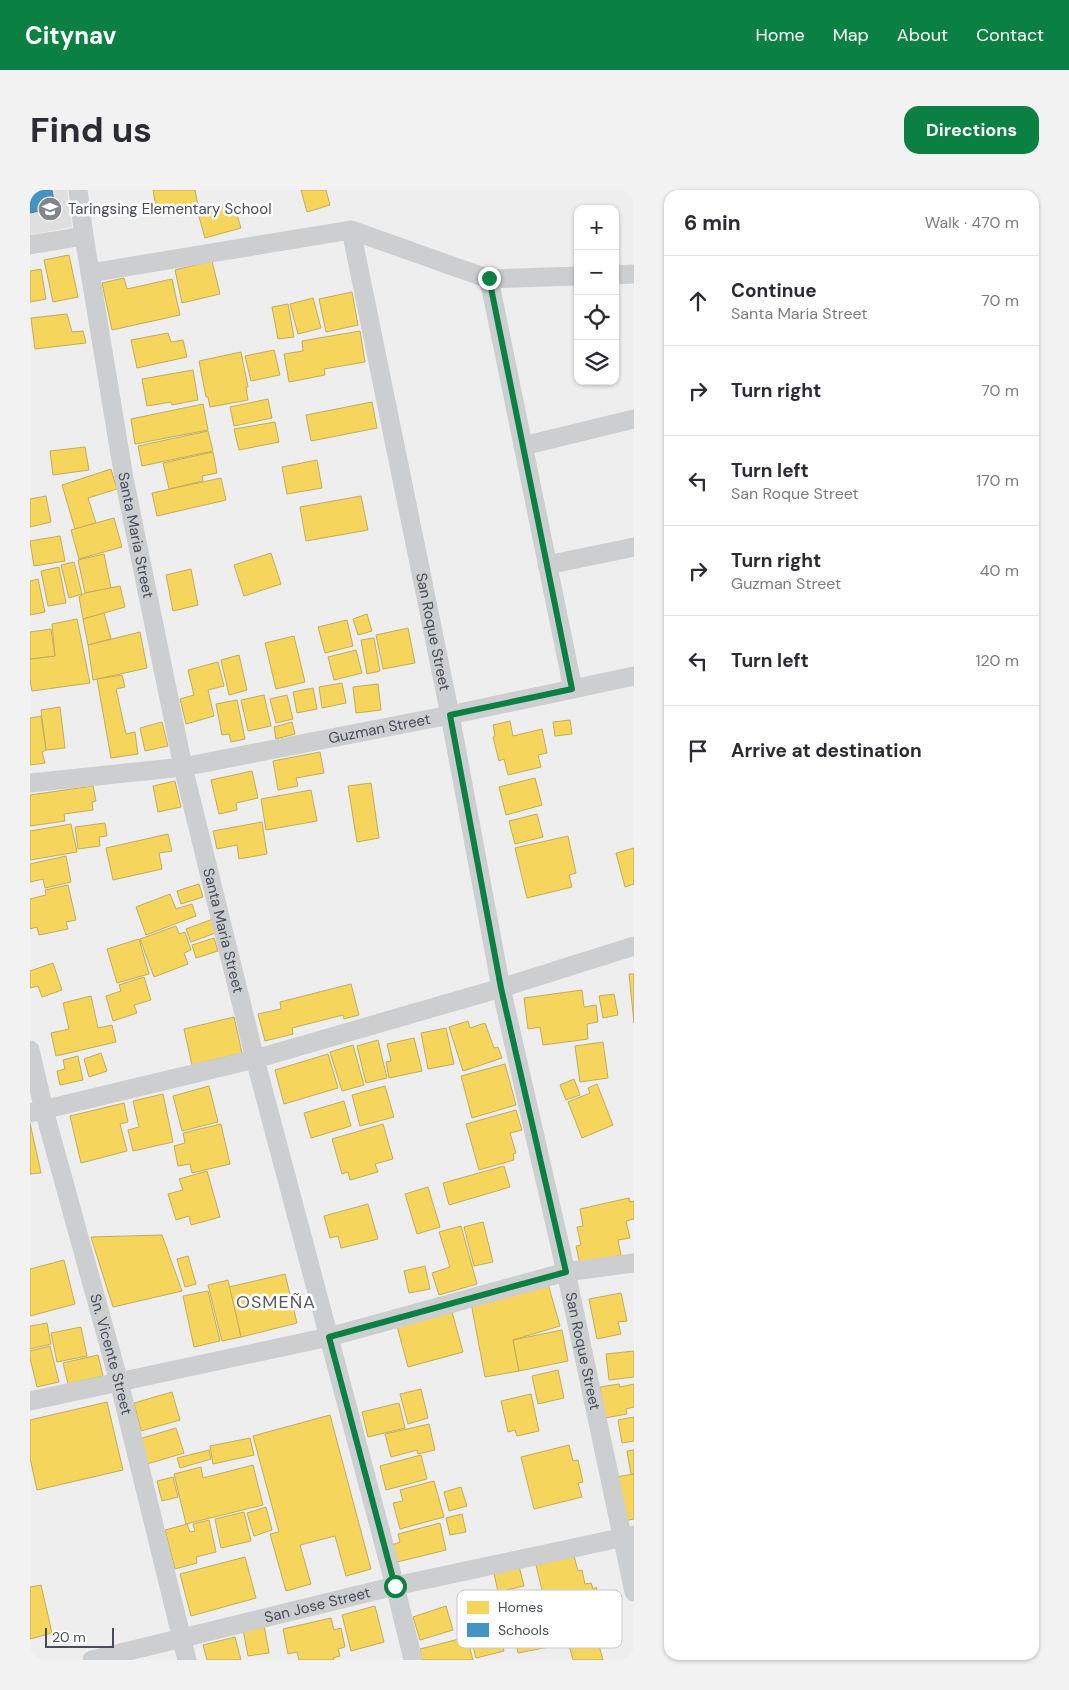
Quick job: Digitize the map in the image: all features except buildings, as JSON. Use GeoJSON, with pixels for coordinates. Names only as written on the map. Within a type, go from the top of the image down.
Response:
{"type":"FeatureCollection","features":[{"type":"Feature","properties":{"kind":"street","name":"Santa Maria Street"},"geometry":{"type":"LineString","coordinates":[[78,190],[124,478],[183,767],[255,1059],[413,1660]]}},
{"type":"Feature","properties":{"kind":"street"},"geometry":{"type":"LineString","coordinates":[[90,273],[351,230],[489,278],[574,276]]}},
{"type":"Feature","properties":{"kind":"street","name":"San Roque Street"},"geometry":{"type":"LineString","coordinates":[[351,230],[450,715],[501,988],[628,1536],[634,1592]]}},
{"type":"Feature","properties":{"kind":"street"},"geometry":{"type":"LineString","coordinates":[[30,245],[84,236]]}},
{"type":"Feature","properties":{"kind":"street"},"geometry":{"type":"LineString","coordinates":[[619,275],[634,274]]}},
{"type":"Feature","properties":{"kind":"street"},"geometry":{"type":"LineString","coordinates":[[489,278],[572,689]]}},
{"type":"Feature","properties":{"kind":"street"},"geometry":{"type":"LineString","coordinates":[[523,446],[634,418]]}},
{"type":"Feature","properties":{"kind":"street"},"geometry":{"type":"LineString","coordinates":[[548,565],[634,547]]}},
{"type":"Feature","properties":{"kind":"street","name":"Guzman Street"},"geometry":{"type":"LineString","coordinates":[[30,783],[183,767],[450,715],[634,676]]}},
{"type":"Feature","properties":{"kind":"street"},"geometry":{"type":"LineString","coordinates":[[37,1111],[255,1059],[501,988],[634,946]]}},
{"type":"Feature","properties":{"kind":"street","name":"Sn. Vicente Street"},"geometry":{"type":"LineString","coordinates":[[30,1050],[37,1111],[120,1382],[187,1660]]}},
{"type":"Feature","properties":{"kind":"street"},"geometry":{"type":"LineString","coordinates":[[30,1401],[329,1337],[566,1272],[634,1263]]}},
{"type":"Feature","properties":{"kind":"street","name":"San Jose Street"},"geometry":{"type":"LineString","coordinates":[[92,1660],[395,1586],[628,1536]]}},
{"type":"Feature","properties":{"kind":"shaded area","name":"Taringsing Elementary School"},"geometry":{"type":"Polygon","coordinates":[[[30,190],[67,190],[72,227],[30,235],[30,190]]]}},
{"type":"Feature","properties":{"kind":"place","name":"Taringsing Elementary School"},"geometry":{"type":"Point","coordinates":[50,209]}},
{"type":"Feature","properties":{"kind":"district","name":"OSMEÑA"},"geometry":{"type":"Point","coordinates":[276,1302]}},
{"type":"Feature","properties":{"kind":"route"},"geometry":{"type":"LineString","coordinates":[[395,1586],[329,1337],[566,1272],[501,988],[450,715],[572,689],[489,278]]}}]}
